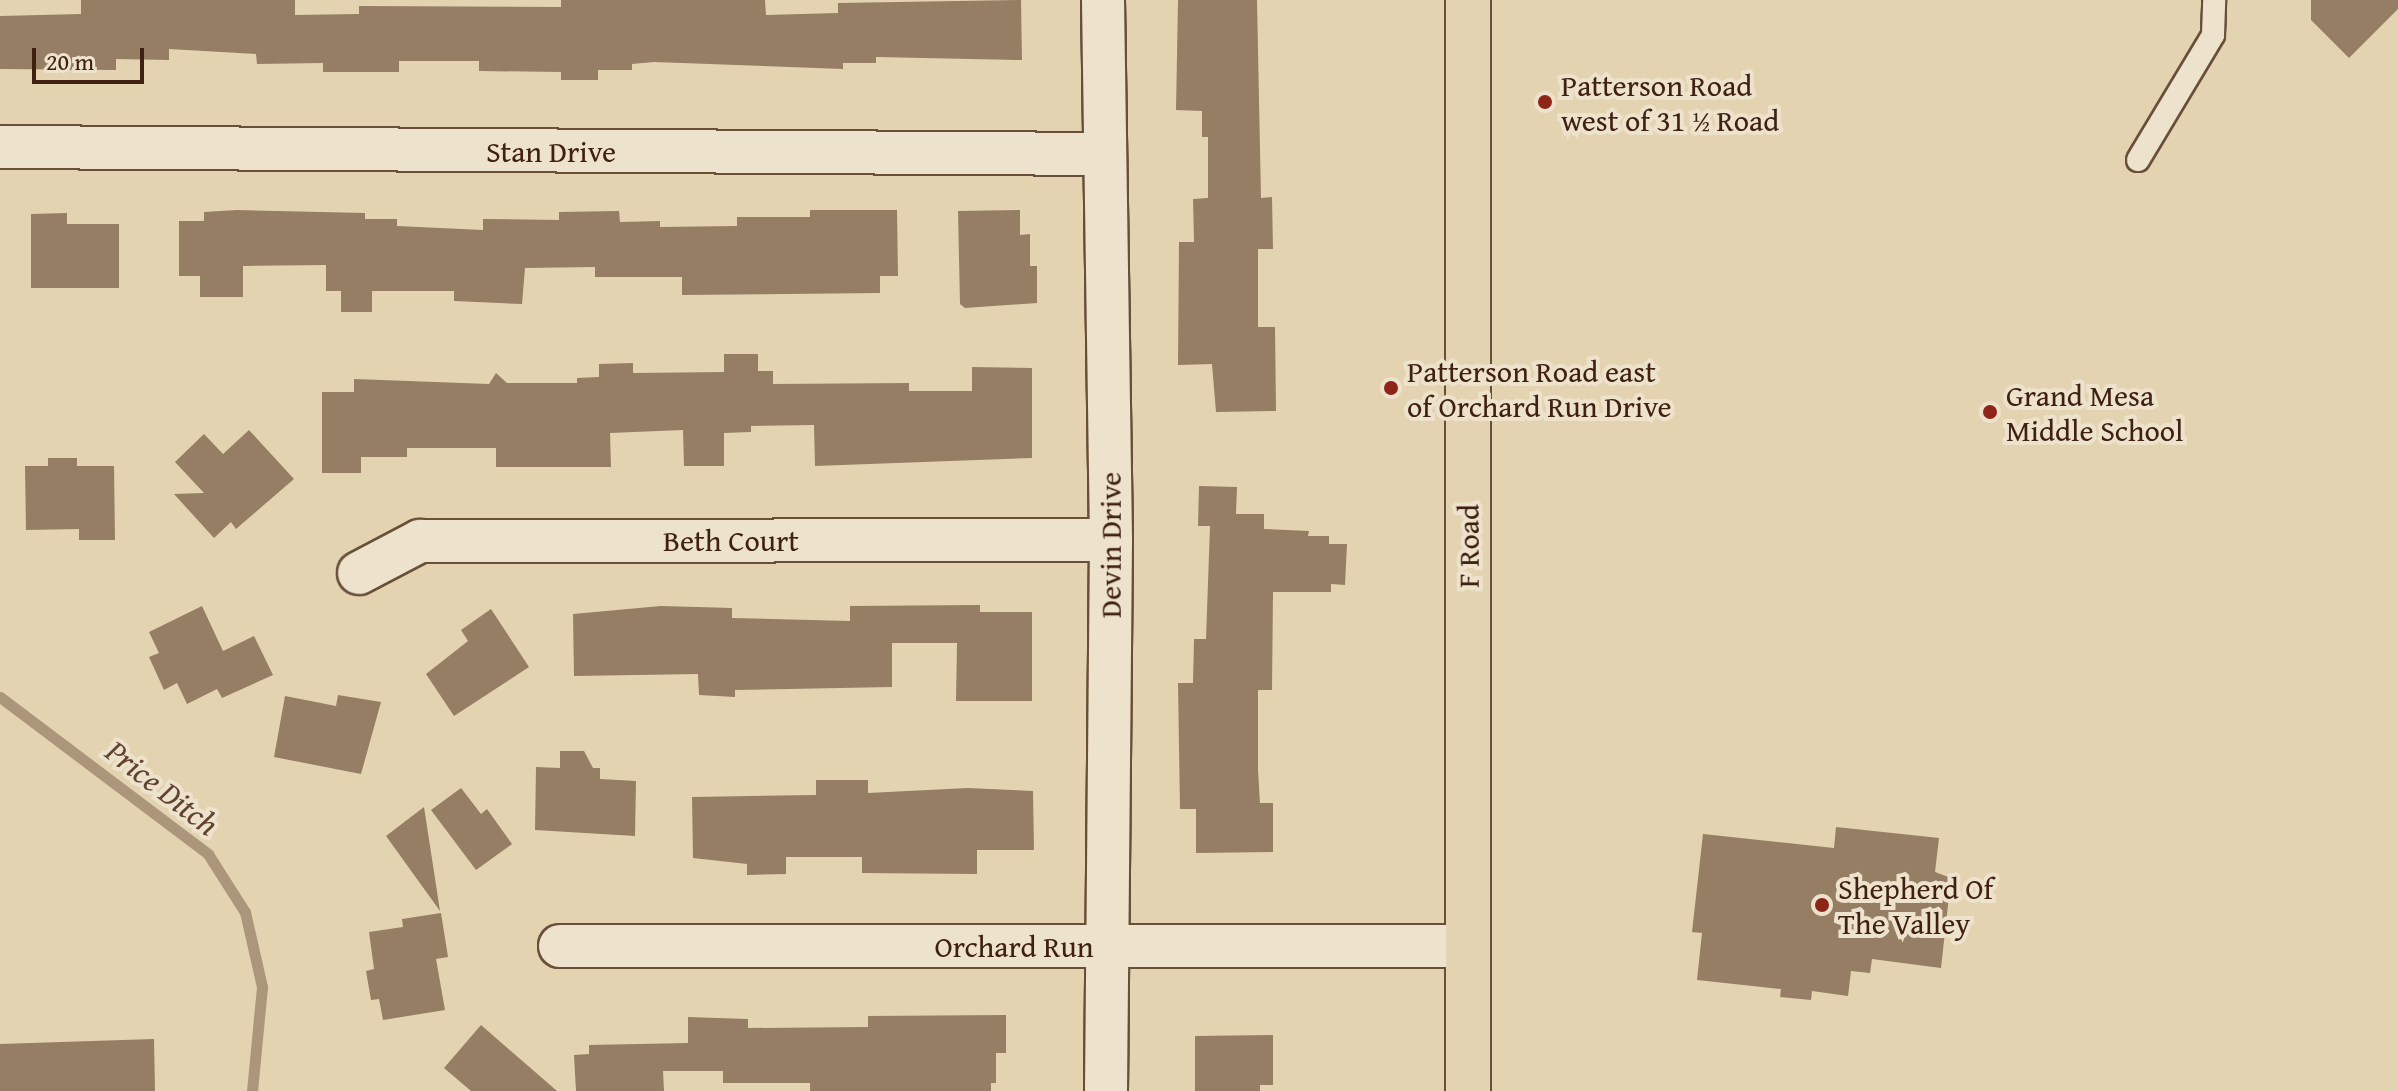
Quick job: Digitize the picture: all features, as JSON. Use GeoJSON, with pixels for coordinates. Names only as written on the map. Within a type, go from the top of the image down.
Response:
{"type":"FeatureCollection","features":[{"type":"Feature","properties":{"kind":"main road","name":"F Road"},"geometry":{"type":"LineString","coordinates":[[1468,0],[1468,1091]]}},
{"type":"Feature","properties":{"kind":"street","name":"Devin Drive"},"geometry":{"type":"LineString","coordinates":[[1103,0],[1111,540],[1106,1091]]}},
{"type":"Feature","properties":{"kind":"street","name":"Stan Drive"},"geometry":{"type":"LineString","coordinates":[[0,147],[1103,154]]}},
{"type":"Feature","properties":{"kind":"street","name":"Beth Court"},"geometry":{"type":"LineString","coordinates":[[359,573],[420,541],[1111,540]]}},
{"type":"Feature","properties":{"kind":"street","name":"Orchard Run"},"geometry":{"type":"LineString","coordinates":[[560,946],[1468,946]]}},
{"type":"Feature","properties":{"kind":"lane"},"geometry":{"type":"LineString","coordinates":[[2138,160],[2213,35],[2214,0]]}},
{"type":"Feature","properties":{"kind":"building"},"geometry":{"type":"Polygon","coordinates":[[[81,0],[295,0],[295,15],[359,14],[359,6],[561,7],[561,0],[765,0],[766,15],[838,13],[838,3],[1021,0],[1022,60],[876,57],[876,63],[843,63],[843,69],[654,62],[632,64],[632,70],[598,70],[598,80],[561,80],[561,72],[479,71],[479,61],[399,61],[399,72],[323,72],[323,63],[257,64],[256,54],[169,49],[169,60],[116,59],[116,70],[0,69],[0,16],[81,14],[81,0]]]}},
{"type":"Feature","properties":{"kind":"building"},"geometry":{"type":"Polygon","coordinates":[[[1178,0],[1257,0],[1261,198],[1272,197],[1273,249],[1258,249],[1258,327],[1275,327],[1276,411],[1216,412],[1212,364],[1178,365],[1179,242],[1194,242],[1193,199],[1208,198],[1208,137],[1202,137],[1202,111],[1176,110],[1178,0]]]}},
{"type":"Feature","properties":{"kind":"building"},"geometry":{"type":"Polygon","coordinates":[[[2311,0],[2398,0],[2398,9],[2349,58],[2311,20],[2311,0]]]}},
{"type":"Feature","properties":{"kind":"building"},"geometry":{"type":"Polygon","coordinates":[[[810,210],[897,210],[898,276],[880,276],[880,293],[682,295],[682,277],[595,277],[595,267],[525,268],[522,304],[454,301],[454,291],[372,291],[372,312],[341,312],[341,291],[326,291],[326,265],[243,266],[243,297],[200,297],[200,276],[179,276],[179,221],[204,221],[204,212],[365,213],[365,219],[397,219],[397,226],[483,230],[483,219],[559,220],[559,212],[619,211],[620,222],[660,221],[660,227],[737,226],[737,217],[810,217],[810,210]]]}},
{"type":"Feature","properties":{"kind":"building"},"geometry":{"type":"Polygon","coordinates":[[[1020,210],[1020,235],[1030,234],[1030,266],[1037,266],[1037,303],[965,308],[960,304],[958,211],[1020,210]]]}},
{"type":"Feature","properties":{"kind":"building"},"geometry":{"type":"Polygon","coordinates":[[[67,213],[67,224],[119,224],[119,288],[31,288],[31,214],[67,213]]]}},
{"type":"Feature","properties":{"kind":"building"},"geometry":{"type":"Polygon","coordinates":[[[724,354],[758,354],[758,371],[773,371],[773,384],[909,383],[909,391],[972,391],[972,367],[1032,368],[1032,458],[815,466],[814,425],[751,426],[751,432],[724,433],[724,466],[684,466],[683,430],[610,433],[611,467],[496,467],[496,448],[407,448],[407,457],[361,457],[361,473],[322,473],[322,392],[354,392],[354,379],[489,384],[496,373],[507,383],[577,383],[577,378],[599,377],[599,364],[633,363],[633,373],[724,372],[724,354]]]}},
{"type":"Feature","properties":{"kind":"building"},"geometry":{"type":"Polygon","coordinates":[[[249,430],[294,479],[236,529],[231,522],[214,538],[174,494],[204,493],[175,462],[204,434],[223,454],[249,430]]]}},
{"type":"Feature","properties":{"kind":"building"},"geometry":{"type":"Polygon","coordinates":[[[48,458],[77,458],[77,466],[114,466],[115,540],[79,540],[79,529],[26,530],[25,466],[48,466],[48,458]]]}},
{"type":"Feature","properties":{"kind":"building"},"geometry":{"type":"Polygon","coordinates":[[[1199,486],[1237,487],[1236,514],[1264,514],[1264,529],[1309,531],[1308,536],[1329,536],[1329,544],[1347,544],[1345,585],[1331,584],[1331,592],[1273,592],[1272,690],[1258,690],[1258,770],[1260,803],[1273,803],[1273,852],[1196,853],[1196,809],[1180,809],[1178,683],[1193,683],[1194,639],[1206,639],[1210,526],[1198,526],[1199,486]]]}},
{"type":"Feature","properties":{"kind":"building"},"geometry":{"type":"Polygon","coordinates":[[[980,605],[980,612],[1032,612],[1032,701],[956,701],[957,643],[892,643],[892,687],[735,690],[735,697],[699,695],[698,674],[574,676],[573,614],[661,606],[732,608],[732,618],[850,621],[850,606],[980,605]]]}},
{"type":"Feature","properties":{"kind":"building"},"geometry":{"type":"Polygon","coordinates":[[[202,606],[223,651],[254,636],[273,675],[222,698],[217,689],[187,704],[177,683],[164,690],[149,657],[159,653],[149,632],[202,606]]]}},
{"type":"Feature","properties":{"kind":"building"},"geometry":{"type":"Polygon","coordinates":[[[491,609],[529,667],[454,716],[426,674],[468,641],[461,630],[491,609]]]}},
{"type":"Feature","properties":{"kind":"building"},"geometry":{"type":"Polygon","coordinates":[[[338,695],[381,702],[361,774],[274,757],[285,696],[336,706],[338,695]]]}},
{"type":"Feature","properties":{"kind":"building"},"geometry":{"type":"Polygon","coordinates":[[[560,751],[584,751],[593,768],[600,768],[600,779],[636,781],[635,836],[535,830],[536,767],[560,768],[560,751]]]}},
{"type":"Feature","properties":{"kind":"building"},"geometry":{"type":"Polygon","coordinates":[[[816,780],[868,780],[868,793],[968,788],[1033,791],[1034,850],[977,850],[977,874],[862,873],[862,857],[786,857],[786,874],[747,875],[747,864],[693,858],[692,797],[816,795],[816,780]]]}},
{"type":"Feature","properties":{"kind":"building"},"geometry":{"type":"Polygon","coordinates":[[[461,788],[481,814],[487,809],[512,844],[476,870],[431,810],[461,788]]]}},
{"type":"Feature","properties":{"kind":"building"},"geometry":{"type":"Polygon","coordinates":[[[424,807],[440,911],[386,836],[424,807]]]}},
{"type":"Feature","properties":{"kind":"building","name":"Shepherd Of The Valley"},"geometry":{"type":"Polygon","coordinates":[[[1836,827],[1939,838],[1935,872],[1951,878],[1941,968],[1872,959],[1870,973],[1851,971],[1848,996],[1812,991],[1811,1000],[1780,997],[1781,989],[1697,980],[1702,933],[1692,932],[1703,834],[1834,848],[1836,827]]]}},
{"type":"Feature","properties":{"kind":"building"},"geometry":{"type":"Polygon","coordinates":[[[441,913],[448,957],[436,959],[445,1010],[383,1020],[379,999],[371,1000],[366,971],[374,969],[369,932],[403,927],[402,919],[441,913]]]}},
{"type":"Feature","properties":{"kind":"building"},"geometry":{"type":"Polygon","coordinates":[[[1006,1015],[1006,1053],[996,1053],[996,1083],[991,1083],[991,1091],[810,1091],[810,1083],[723,1083],[723,1071],[663,1071],[664,1091],[576,1091],[574,1055],[589,1054],[589,1045],[688,1043],[688,1017],[748,1019],[748,1028],[868,1027],[868,1016],[1006,1015]]]}},
{"type":"Feature","properties":{"kind":"building"},"geometry":{"type":"Polygon","coordinates":[[[481,1025],[557,1091],[471,1091],[444,1068],[481,1025]]]}},
{"type":"Feature","properties":{"kind":"building"},"geometry":{"type":"Polygon","coordinates":[[[1273,1035],[1273,1085],[1260,1085],[1260,1091],[1195,1091],[1195,1036],[1273,1035]]]}},
{"type":"Feature","properties":{"kind":"building"},"geometry":{"type":"Polygon","coordinates":[[[154,1039],[155,1091],[0,1091],[0,1044],[154,1039]]]}},
{"type":"Feature","properties":{"kind":"waterway","name":"Price Ditch"},"geometry":{"type":"LineString","coordinates":[[0,697],[208,854],[245,912],[262,987],[252,1091]]}},
{"type":"Feature","properties":{"kind":"place","name":"Patterson Road west of 31 ½ Road"},"geometry":{"type":"Point","coordinates":[1545,102]}},
{"type":"Feature","properties":{"kind":"place","name":"Patterson Road east of Orchard Run Drive"},"geometry":{"type":"Point","coordinates":[1391,388]}},
{"type":"Feature","properties":{"kind":"place","name":"Grand Mesa Middle School"},"geometry":{"type":"Point","coordinates":[1990,412]}},
{"type":"Feature","properties":{"kind":"place","name":"Shepherd Of The Valley"},"geometry":{"type":"Point","coordinates":[1822,905]}}]}
